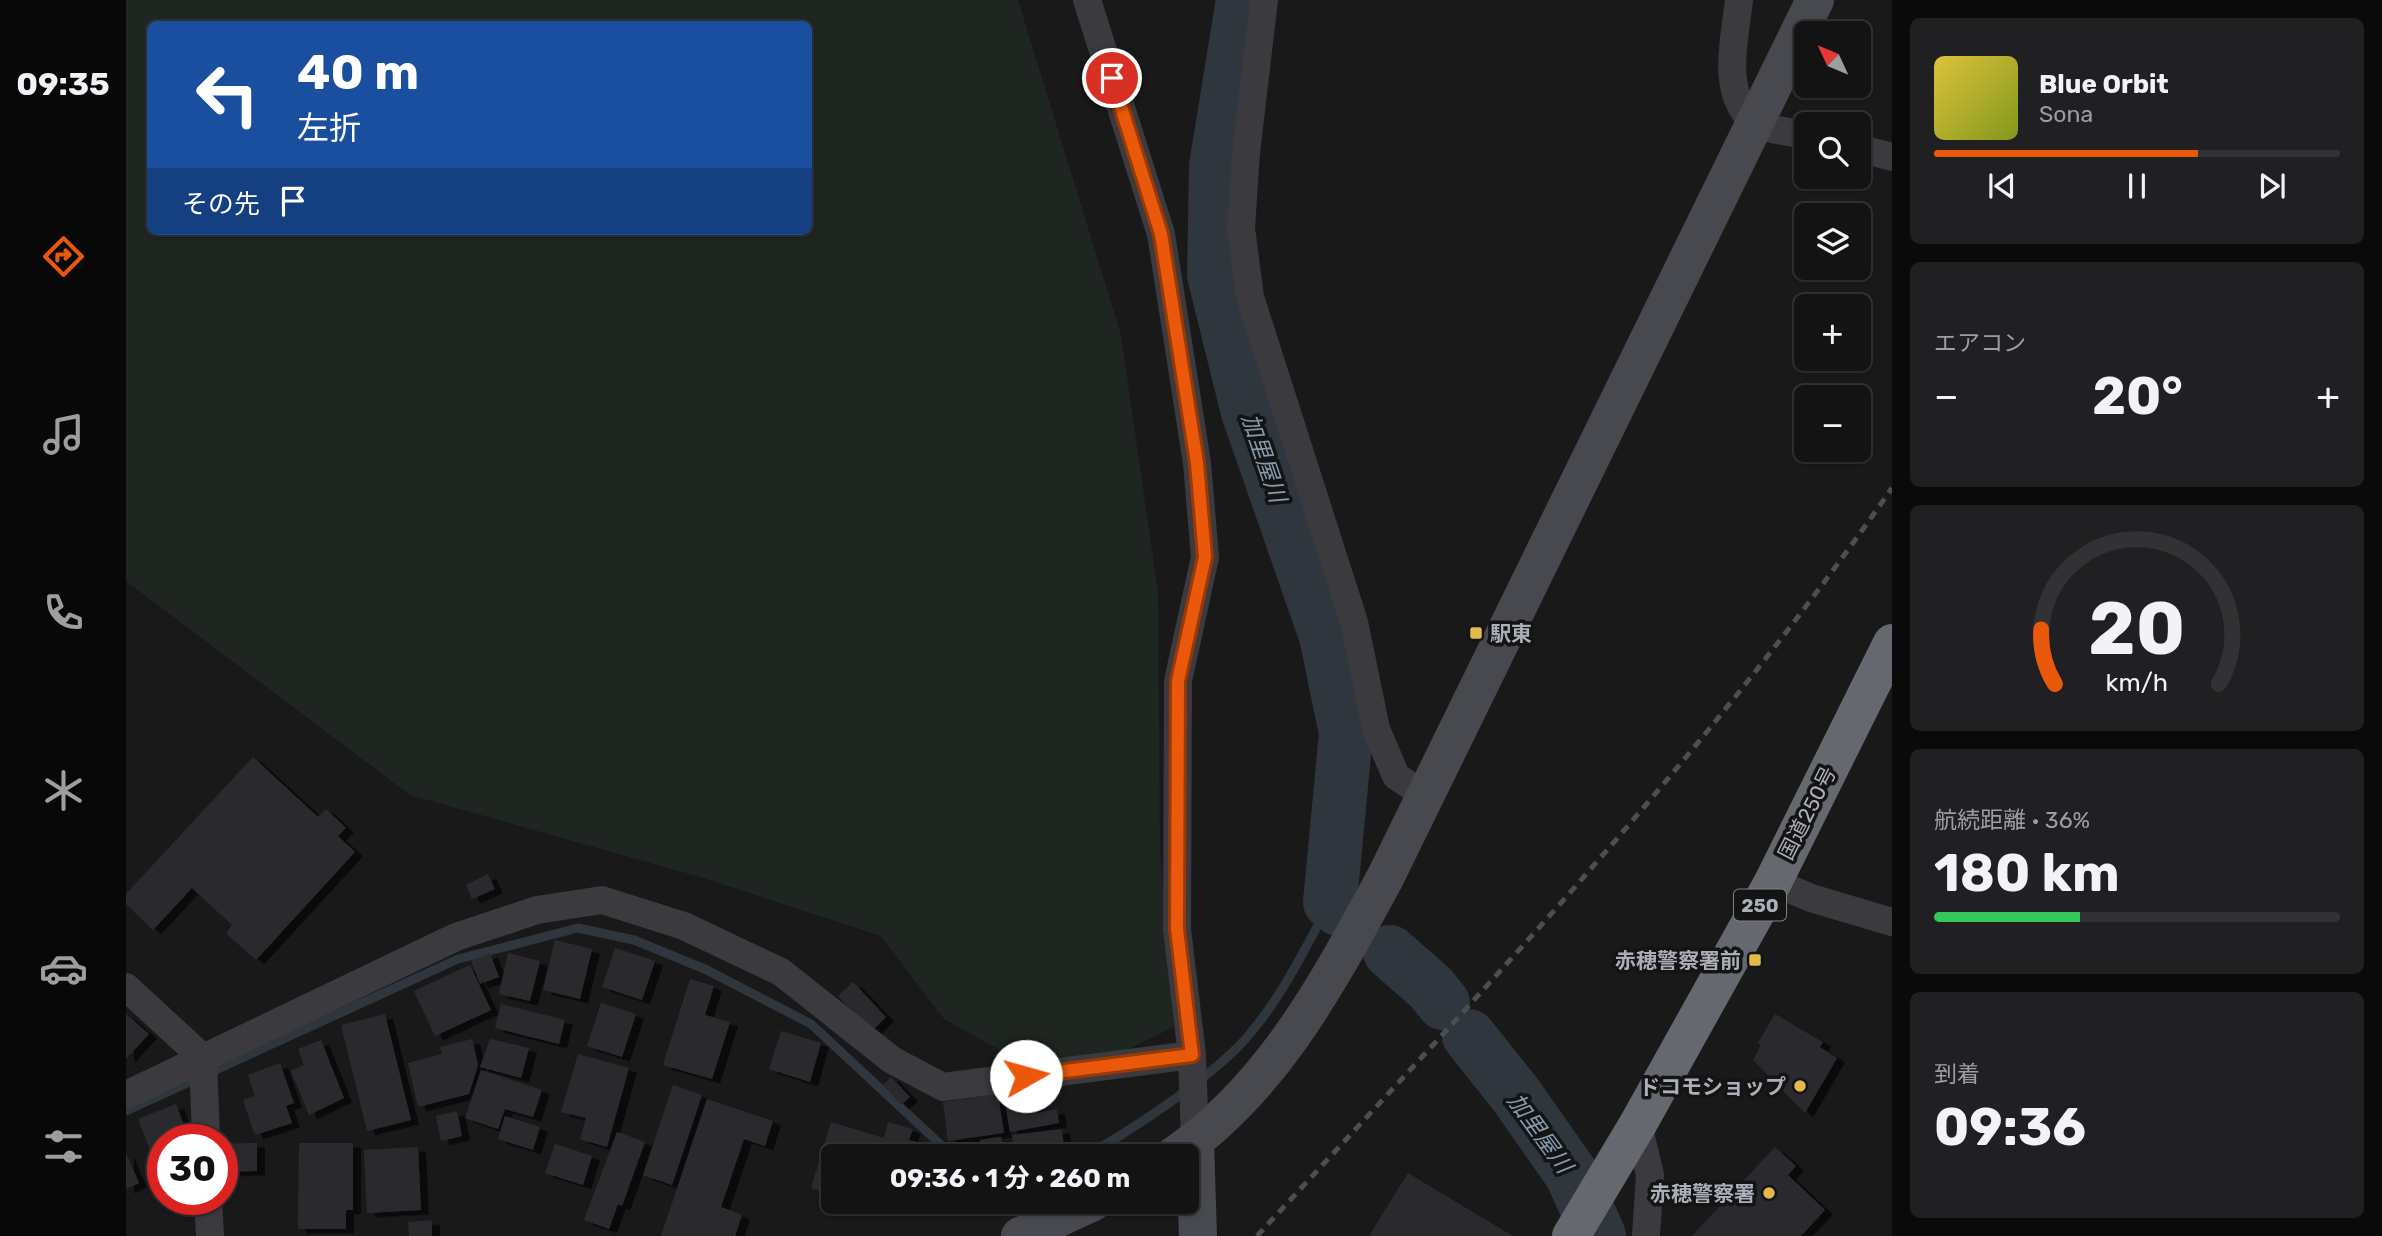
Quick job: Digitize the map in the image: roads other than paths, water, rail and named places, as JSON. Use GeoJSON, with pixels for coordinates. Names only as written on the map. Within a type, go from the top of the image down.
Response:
{"type":"FeatureCollection","features":[{"type":"Feature","properties":{"kind":"highway","name":"国道250号"},"geometry":{"type":"LineString","coordinates":[[1571,1236],[1638,1124],[1773,882],[1892,643]]}},
{"type":"Feature","properties":{"kind":"street"},"geometry":{"type":"LineString","coordinates":[[1087,0],[1161,234],[1197,463],[1205,557],[1178,681],[1177,929],[1192,1055],[1184,1144]]}},
{"type":"Feature","properties":{"kind":"street"},"geometry":{"type":"LineString","coordinates":[[1264,0],[1246,153],[1241,228],[1250,297],[1354,622],[1376,729],[1396,776],[1424,795]]}},
{"type":"Feature","properties":{"kind":"street"},"geometry":{"type":"LineString","coordinates":[[1739,0],[1731,75],[1742,107],[1755,122],[1794,132]]}},
{"type":"Feature","properties":{"kind":"street"},"geometry":{"type":"LineString","coordinates":[[1190,1144],[1245,1096],[1290,1041],[1321,997],[1385,878],[1815,0]]}},
{"type":"Feature","properties":{"kind":"street"},"geometry":{"type":"LineString","coordinates":[[1871,151],[1892,157]]}},
{"type":"Feature","properties":{"kind":"street"},"geometry":{"type":"LineString","coordinates":[[1773,882],[1811,898],[1892,922]]}},
{"type":"Feature","properties":{"kind":"street"},"geometry":{"type":"LineString","coordinates":[[126,1095],[456,937],[537,910],[602,900],[684,926],[781,972],[892,1060],[943,1087],[1192,1055]]}},
{"type":"Feature","properties":{"kind":"street"},"geometry":{"type":"LineString","coordinates":[[126,987],[203,1058],[205,1124]]}},
{"type":"Feature","properties":{"kind":"street"},"geometry":{"type":"LineString","coordinates":[[1638,1124],[1650,1175],[1646,1236]]}},
{"type":"Feature","properties":{"kind":"street"},"geometry":{"type":"LineString","coordinates":[[1194,1214],[1198,1236]]}},
{"type":"Feature","properties":{"kind":"street"},"geometry":{"type":"LineString","coordinates":[[209,1215],[210,1236]]}},
{"type":"Feature","properties":{"kind":"street"},"geometry":{"type":"LineString","coordinates":[[1020,1236],[1082,1217]]}},
{"type":"Feature","properties":{"kind":"waterway","name":"加里屋川"},"geometry":{"type":"LineString","coordinates":[[1243,0],[1216,166],[1214,275],[1248,412],[1326,636],[1346,733],[1330,902],[1338,909]]}},
{"type":"Feature","properties":{"kind":"waterway"},"geometry":{"type":"LineString","coordinates":[[1105,1144],[1165,1106],[1239,1046],[1278,995],[1330,902]]}},
{"type":"Feature","properties":{"kind":"waterway"},"geometry":{"type":"LineString","coordinates":[[126,1111],[458,959],[578,928],[634,940],[707,970],[811,1024],[940,1144]]}},
{"type":"Feature","properties":{"kind":"waterway","name":"加里屋川"},"geometry":{"type":"LineString","coordinates":[[1390,952],[1431,988],[1443,1003]]}},
{"type":"Feature","properties":{"kind":"waterway","name":"加里屋川"},"geometry":{"type":"LineString","coordinates":[[1469,1036],[1516,1095],[1572,1175],[1599,1236]]}},
{"type":"Feature","properties":{"kind":"railway"},"geometry":{"type":"LineString","coordinates":[[1257,1236],[1506,965],[1667,780],[1820,588],[1892,488]]}},
{"type":"Feature","properties":{"kind":"place","name":"駅東"},"geometry":{"type":"Point","coordinates":[1476,633]}},
{"type":"Feature","properties":{"kind":"place","name":"赤穂警察署前"},"geometry":{"type":"Point","coordinates":[1755,960]}},
{"type":"Feature","properties":{"kind":"place","name":"ドコモショップ"},"geometry":{"type":"Point","coordinates":[1800,1086]}},
{"type":"Feature","properties":{"kind":"place","name":"赤穂警察署"},"geometry":{"type":"Point","coordinates":[1769,1193]}}]}
